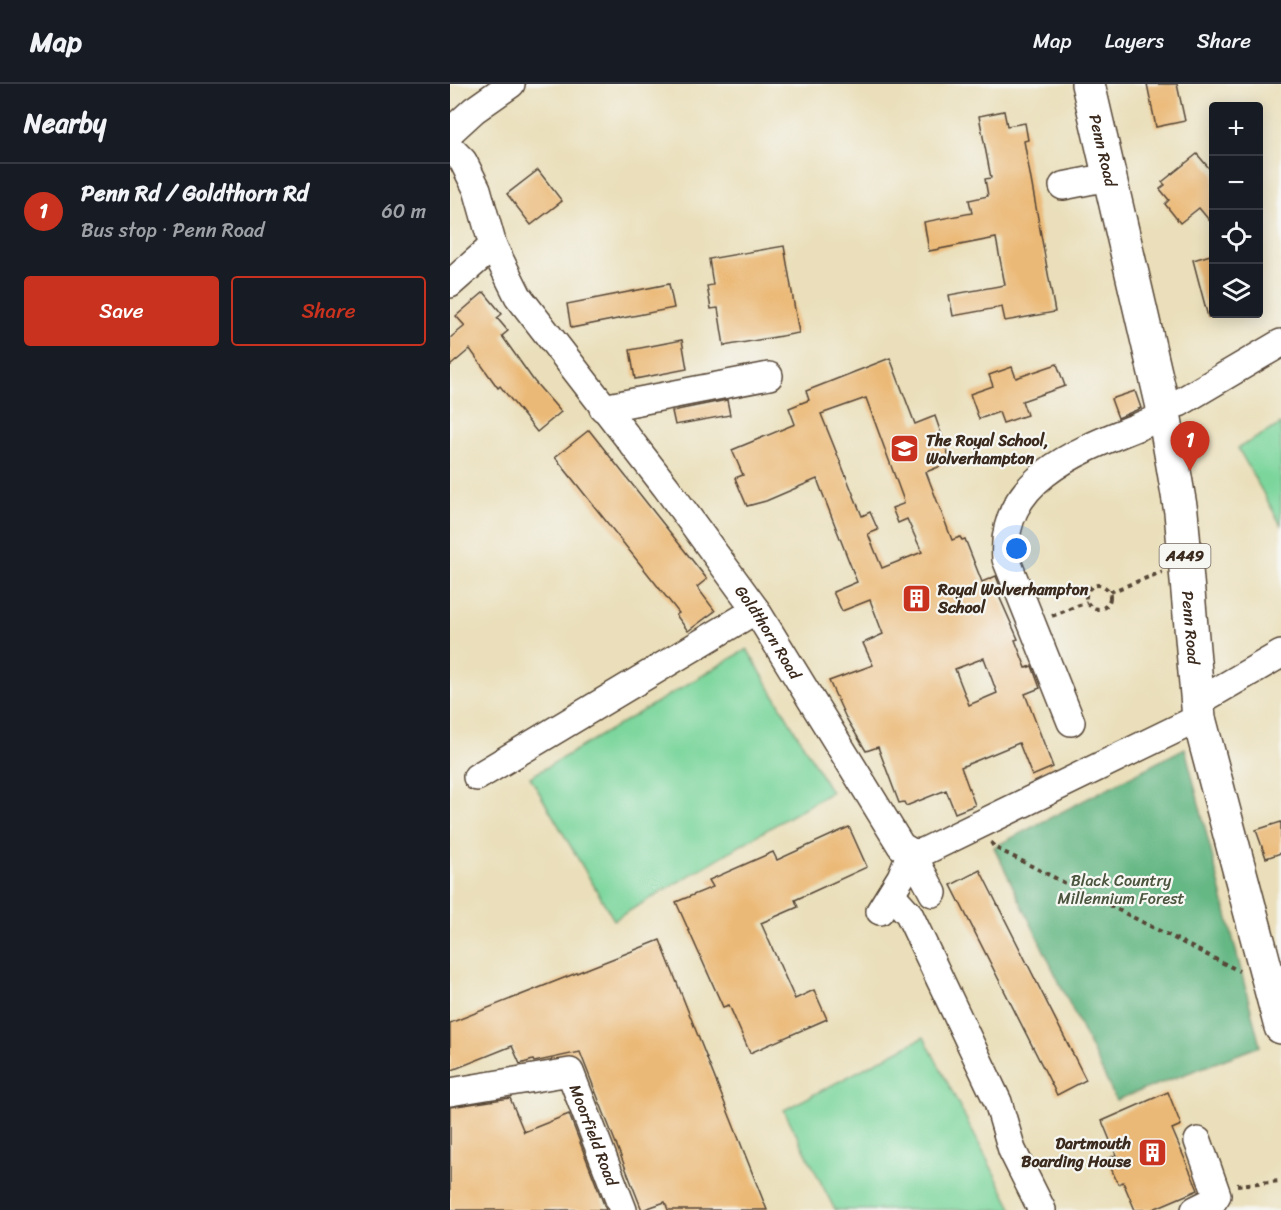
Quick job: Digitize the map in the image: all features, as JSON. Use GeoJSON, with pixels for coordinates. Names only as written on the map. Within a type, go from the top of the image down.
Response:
{"type":"FeatureCollection","features":[{"type":"Feature","properties":{"kind":"highway","name":"Penn Road"},"geometry":{"type":"LineString","coordinates":[[1090,84],[1108,177],[1163,411],[1181,512],[1198,710],[1266,981],[1281,1027]]}},
{"type":"Feature","properties":{"kind":"street"},"geometry":{"type":"LineString","coordinates":[[450,132],[474,110],[511,84]]}},
{"type":"Feature","properties":{"kind":"street","name":"Goldthorn Road"},"geometry":{"type":"LineString","coordinates":[[450,148],[463,161],[477,189],[493,246],[518,296],[666,487],[756,610],[886,825],[901,846],[911,852],[933,893]]}},
{"type":"Feature","properties":{"kind":"street"},"geometry":{"type":"LineString","coordinates":[[1063,186],[1108,177]]}},
{"type":"Feature","properties":{"kind":"street"},"geometry":{"type":"LineString","coordinates":[[450,284],[493,246]]}},
{"type":"Feature","properties":{"kind":"street"},"geometry":{"type":"LineString","coordinates":[[1071,722],[1006,559],[1005,539],[1011,519],[1019,504],[1028,490],[1054,466],[1179,403],[1281,343]]}},
{"type":"Feature","properties":{"kind":"street"},"geometry":{"type":"LineString","coordinates":[[603,408],[769,376]]}},
{"type":"Feature","properties":{"kind":"street"},"geometry":{"type":"LineString","coordinates":[[477,777],[756,610]]}},
{"type":"Feature","properties":{"kind":"street"},"geometry":{"type":"LineString","coordinates":[[1042,1210],[1012,1150],[993,1091],[909,914],[886,903],[911,852],[921,853],[1198,710],[1281,654]]}},
{"type":"Feature","properties":{"kind":"street","name":"Moorfield Road"},"geometry":{"type":"LineString","coordinates":[[450,1092],[570,1072],[623,1210]]}},
{"type":"Feature","properties":{"kind":"street"},"geometry":{"type":"LineString","coordinates":[[1196,1210],[1213,1201],[1217,1195],[1198,1141]]}},
{"type":"Feature","properties":{"kind":"path"},"geometry":{"type":"LineString","coordinates":[[1110,592],[1186,563]]}},
{"type":"Feature","properties":{"kind":"path"},"geometry":{"type":"LineString","coordinates":[[1094,585],[1102,585],[1110,592],[1109,603],[1103,609],[1092,608],[1087,602],[1087,594],[1094,585]]}},
{"type":"Feature","properties":{"kind":"path"},"geometry":{"type":"LineString","coordinates":[[1032,625],[1087,602]]}},
{"type":"Feature","properties":{"kind":"path"},"geometry":{"type":"LineString","coordinates":[[989,837],[994,847],[1266,981]]}},
{"type":"Feature","properties":{"kind":"path"},"geometry":{"type":"LineString","coordinates":[[1216,1187],[1281,1181]]}},
{"type":"Feature","properties":{"kind":"green space"},"geometry":{"type":"Polygon","coordinates":[[[1281,424],[1281,525],[1238,448],[1281,424]]]}},
{"type":"Feature","properties":{"kind":"green space"},"geometry":{"type":"Polygon","coordinates":[[[747,649],[831,792],[614,920],[530,777],[747,649]]]}},
{"type":"Feature","properties":{"kind":"green space","name":"Black Country Millennium Forest"},"geometry":{"type":"Polygon","coordinates":[[[1185,748],[1260,1046],[1116,1100],[994,847],[1185,748]]]}},
{"type":"Feature","properties":{"kind":"green space"},"geometry":{"type":"Polygon","coordinates":[[[924,1037],[1013,1210],[835,1210],[784,1110],[924,1037]]]}},
{"type":"Feature","properties":{"kind":"building"},"geometry":{"type":"Polygon","coordinates":[[[1147,84],[1177,84],[1185,121],[1156,127],[1147,84]]]}},
{"type":"Feature","properties":{"kind":"building"},"geometry":{"type":"Polygon","coordinates":[[[1004,111],[1007,126],[1025,123],[1028,140],[1024,141],[1055,312],[1005,321],[1002,307],[953,316],[949,295],[1005,285],[996,238],[929,251],[924,222],[972,213],[969,200],[988,196],[985,179],[991,178],[979,116],[1004,111]]]}},
{"type":"Feature","properties":{"kind":"building"},"geometry":{"type":"Polygon","coordinates":[[[1197,154],[1209,168],[1209,220],[1199,208],[1180,223],[1165,204],[1169,200],[1160,189],[1165,185],[1162,182],[1197,154]]]}},
{"type":"Feature","properties":{"kind":"building"},"geometry":{"type":"Polygon","coordinates":[[[538,170],[562,201],[531,225],[507,194],[538,170]]]}},
{"type":"Feature","properties":{"kind":"building"},"geometry":{"type":"Polygon","coordinates":[[[784,246],[799,333],[724,346],[718,308],[711,309],[707,286],[713,285],[709,259],[784,246]]]}},
{"type":"Feature","properties":{"kind":"building"},"geometry":{"type":"Polygon","coordinates":[[[1209,255],[1209,317],[1208,317],[1193,260],[1209,255]]]}},
{"type":"Feature","properties":{"kind":"building"},"geometry":{"type":"Polygon","coordinates":[[[669,284],[674,308],[571,328],[567,304],[669,284]]]}},
{"type":"Feature","properties":{"kind":"building"},"geometry":{"type":"Polygon","coordinates":[[[484,292],[502,314],[497,318],[508,331],[502,336],[534,381],[561,412],[537,432],[500,386],[498,388],[470,349],[450,366],[450,338],[465,326],[456,316],[484,292]]]}},
{"type":"Feature","properties":{"kind":"building"},"geometry":{"type":"Polygon","coordinates":[[[682,340],[687,369],[635,379],[630,350],[682,340]]]}},
{"type":"Feature","properties":{"kind":"building","name":"Royal Wolverhampton School"},"geometry":{"type":"Polygon","coordinates":[[[890,358],[915,424],[935,416],[951,462],[926,472],[952,540],[960,537],[962,540],[965,539],[982,582],[996,576],[1003,594],[999,596],[1018,639],[1015,640],[1026,668],[1032,666],[1040,688],[1025,694],[1053,767],[1032,776],[1019,743],[961,767],[975,805],[955,813],[946,790],[906,806],[904,802],[899,803],[878,747],[866,751],[846,718],[829,681],[873,665],[863,643],[883,634],[870,600],[842,611],[833,592],[857,582],[817,479],[766,501],[747,506],[735,478],[743,475],[732,450],[795,424],[789,408],[809,400],[806,391],[890,358]],[[866,398],[821,414],[862,516],[870,512],[878,530],[868,534],[882,568],[922,552],[907,519],[898,523],[892,508],[903,504],[904,501],[866,398]],[[984,658],[955,669],[969,705],[997,693],[984,658]]]}},
{"type":"Feature","properties":{"kind":"building"},"geometry":{"type":"Polygon","coordinates":[[[1057,364],[1065,386],[1022,401],[1027,415],[1003,423],[999,412],[979,419],[970,394],[993,386],[989,375],[1012,367],[1016,378],[1057,364]]]}},
{"type":"Feature","properties":{"kind":"building"},"geometry":{"type":"Polygon","coordinates":[[[1135,391],[1141,408],[1118,418],[1111,399],[1135,391]]]}},
{"type":"Feature","properties":{"kind":"building"},"geometry":{"type":"Polygon","coordinates":[[[727,400],[730,415],[675,425],[672,411],[727,400]]]}},
{"type":"Feature","properties":{"kind":"building"},"geometry":{"type":"Polygon","coordinates":[[[589,430],[707,579],[697,587],[715,611],[688,631],[676,615],[679,613],[555,457],[589,430]]]}},
{"type":"Feature","properties":{"kind":"building"},"geometry":{"type":"Polygon","coordinates":[[[1281,822],[1281,853],[1266,858],[1256,830],[1281,822]]]}},
{"type":"Feature","properties":{"kind":"building"},"geometry":{"type":"Polygon","coordinates":[[[849,827],[867,867],[795,900],[798,907],[761,923],[795,999],[814,990],[827,1019],[750,1053],[729,1005],[723,1007],[676,902],[713,887],[709,880],[773,852],[777,860],[849,827]]]}},
{"type":"Feature","properties":{"kind":"building"},"geometry":{"type":"Polygon","coordinates":[[[980,870],[1086,1080],[1057,1095],[951,885],[980,870]]]}},
{"type":"Feature","properties":{"kind":"building"},"geometry":{"type":"Polygon","coordinates":[[[660,940],[767,1210],[668,1210],[665,1202],[642,1210],[580,1052],[520,1064],[512,1046],[450,1071],[450,1023],[660,940]]]}},
{"type":"Feature","properties":{"kind":"building","name":"Dartmouth Boarding House"},"geometry":{"type":"Polygon","coordinates":[[[1168,1092],[1181,1125],[1172,1129],[1198,1190],[1151,1210],[1135,1210],[1123,1182],[1118,1184],[1107,1159],[1116,1155],[1102,1121],[1168,1092]]]}},
{"type":"Feature","properties":{"kind":"building"},"geometry":{"type":"Polygon","coordinates":[[[510,1098],[524,1132],[569,1114],[606,1210],[450,1210],[450,1107],[510,1098]]]}},
{"type":"Feature","properties":{"kind":"place","name":"The Royal School, Wolverhampton"},"geometry":{"type":"Point","coordinates":[905,449]}},
{"type":"Feature","properties":{"kind":"place","name":"Penn Rd / Goldthorn Rd"},"geometry":{"type":"Point","coordinates":[1190,471]}},
{"type":"Feature","properties":{"kind":"place","name":"Royal Wolverhampton School"},"geometry":{"type":"Point","coordinates":[917,598]}},
{"type":"Feature","properties":{"kind":"place","name":"Dartmouth Boarding House"},"geometry":{"type":"Point","coordinates":[1152,1152]}}]}
